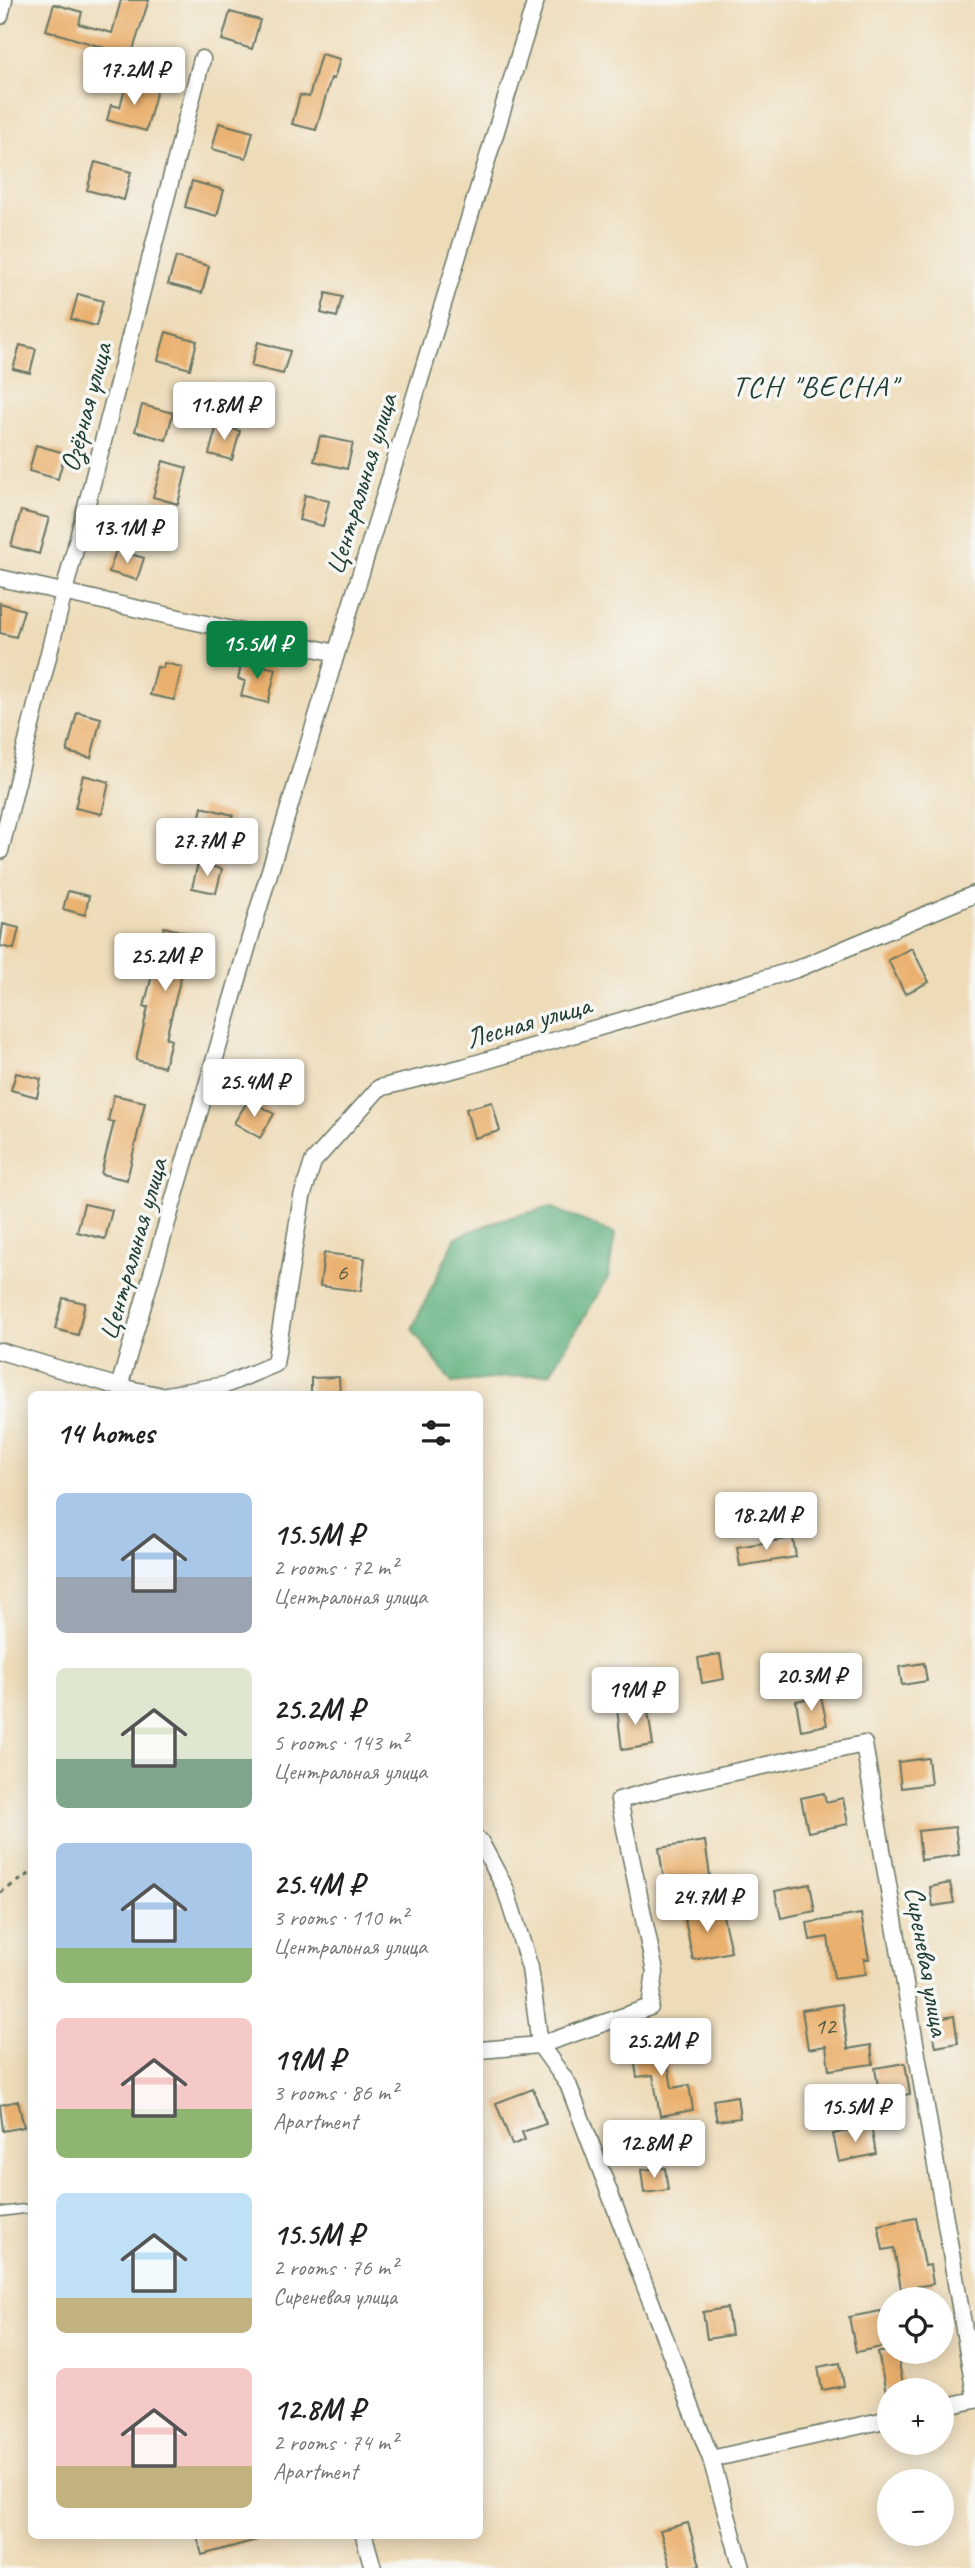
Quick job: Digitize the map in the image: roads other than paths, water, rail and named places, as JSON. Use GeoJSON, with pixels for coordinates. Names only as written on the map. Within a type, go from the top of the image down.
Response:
{"type":"FeatureCollection","features":[{"type":"Feature","properties":{"kind":"street"},"geometry":{"type":"LineString","coordinates":[[0,16],[4,0]]}},
{"type":"Feature","properties":{"kind":"street","name":"Центральная улица"},"geometry":{"type":"LineString","coordinates":[[120,1387],[264,890],[536,0]]}},
{"type":"Feature","properties":{"kind":"street","name":"Озёрная улица"},"geometry":{"type":"LineString","coordinates":[[0,850],[202,59]]}},
{"type":"Feature","properties":{"kind":"street"},"geometry":{"type":"LineString","coordinates":[[0,578],[336,653]]}},
{"type":"Feature","properties":{"kind":"street","name":"Лесная улица"},"geometry":{"type":"LineString","coordinates":[[190,1391],[225,1385],[275,1364],[302,1197],[313,1162],[379,1088],[464,1067],[797,969],[975,894]]}},
{"type":"Feature","properties":{"kind":"street"},"geometry":{"type":"LineString","coordinates":[[0,1351],[139,1391]]}},
{"type":"Feature","properties":{"kind":"street","name":"Сиреневая улица"},"geometry":{"type":"LineString","coordinates":[[540,2045],[650,2007],[655,1972],[619,1800],[674,1785],[864,1744],[975,2394]]}},
{"type":"Feature","properties":{"kind":"street"},"geometry":{"type":"LineString","coordinates":[[483,1847],[505,1888],[530,1968],[540,2045],[568,2084],[711,2459],[742,2568]]}},
{"type":"Feature","properties":{"kind":"street"},"geometry":{"type":"LineString","coordinates":[[483,2050],[540,2045]]}},
{"type":"Feature","properties":{"kind":"street"},"geometry":{"type":"LineString","coordinates":[[954,2404],[975,2400]]}},
{"type":"Feature","properties":{"kind":"street"},"geometry":{"type":"LineString","coordinates":[[711,2459],[877,2422]]}},
{"type":"Feature","properties":{"kind":"street"},"geometry":{"type":"LineString","coordinates":[[365,2539],[373,2568]]}},
{"type":"Feature","properties":{"kind":"lane"},"geometry":{"type":"LineString","coordinates":[[0,2213],[28,2208]]}},
{"type":"Feature","properties":{"kind":"district","name":"ТСН \"ВЕСНА\""},"geometry":{"type":"Point","coordinates":[815,386]}}]}
